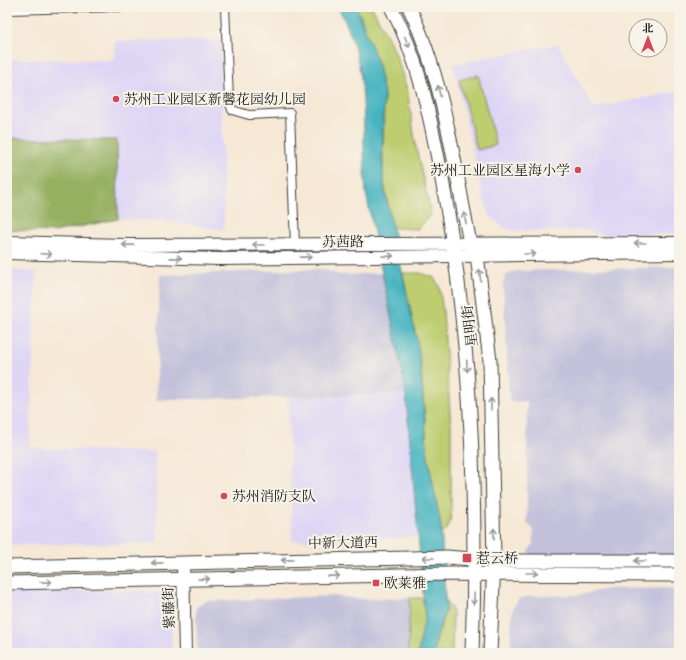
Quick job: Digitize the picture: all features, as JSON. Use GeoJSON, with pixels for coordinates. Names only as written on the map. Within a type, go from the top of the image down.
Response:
{"type":"FeatureCollection","features":[{"type":"Feature","properties":{"kind":"main road","name":"星明街"},"geometry":{"type":"LineString","coordinates":[[391,7],[408,44],[419,77],[433,132],[454,250],[467,363],[475,560],[472,653]]}},
{"type":"Feature","properties":{"kind":"main road","name":"星明街"},"geometry":{"type":"LineString","coordinates":[[409,7],[424,40],[435,74],[470,243],[477,255],[490,361],[494,567],[490,653]]}},
{"type":"Feature","properties":{"kind":"main road","name":"苏茜路"},"geometry":{"type":"LineString","coordinates":[[7,242],[125,245],[295,245],[367,251]]}},
{"type":"Feature","properties":{"kind":"main road","name":"苏茜路"},"geometry":{"type":"LineString","coordinates":[[454,250],[470,243],[679,243]]}},
{"type":"Feature","properties":{"kind":"main road","name":"苏茜路"},"geometry":{"type":"LineString","coordinates":[[7,253],[220,259],[407,250],[454,250],[477,255],[679,253]]}},
{"type":"Feature","properties":{"kind":"main road","name":"中新大道西"},"geometry":{"type":"LineString","coordinates":[[7,567],[447,558],[475,560],[494,567],[679,575]]}},
{"type":"Feature","properties":{"kind":"main road","name":"中新大道西"},"geometry":{"type":"LineString","coordinates":[[7,583],[448,574],[475,573],[494,567],[679,561]]}},
{"type":"Feature","properties":{"kind":"main road","name":"紫藤街"},"geometry":{"type":"LineString","coordinates":[[183,563],[185,653]]}},
{"type":"Feature","properties":{"kind":"street"},"geometry":{"type":"LineString","coordinates":[[7,10],[120,7]]}},
{"type":"Feature","properties":{"kind":"street"},"geometry":{"type":"LineString","coordinates":[[225,7],[229,100],[232,110],[249,115],[290,114],[295,245]]}},
{"type":"Feature","properties":{"kind":"shaded area","name":"苏州工业园区新馨花园幼儿园"},"geometry":{"type":"Polygon","coordinates":[[[221,40],[224,230],[166,221],[118,219],[117,140],[10,138],[10,59],[115,60],[114,41],[221,40]]]}},
{"type":"Feature","properties":{"kind":"shaded area","name":"苏州工业园区星海小学"},"geometry":{"type":"Polygon","coordinates":[[[558,44],[594,108],[679,91],[679,234],[605,235],[585,230],[515,231],[504,228],[489,215],[484,201],[453,64],[558,44]]]}},
{"type":"Feature","properties":{"kind":"shaded area"},"geometry":{"type":"Polygon","coordinates":[[[679,267],[679,559],[537,560],[528,552],[533,544],[534,530],[527,523],[527,401],[510,402],[503,285],[505,276],[512,272],[518,271],[679,267]]]}},
{"type":"Feature","properties":{"kind":"shaded area"},"geometry":{"type":"Polygon","coordinates":[[[322,269],[340,275],[382,273],[406,394],[156,400],[160,275],[322,269]]]}},
{"type":"Feature","properties":{"kind":"shaded area"},"geometry":{"type":"Polygon","coordinates":[[[7,270],[36,271],[30,448],[155,452],[158,543],[7,545],[7,270]]]}},
{"type":"Feature","properties":{"kind":"shaded area"},"geometry":{"type":"Polygon","coordinates":[[[406,394],[419,537],[292,541],[288,397],[406,394]]]}},
{"type":"Feature","properties":{"kind":"shaded area"},"geometry":{"type":"Polygon","coordinates":[[[679,588],[679,653],[510,653],[512,613],[514,606],[520,598],[531,596],[579,595],[607,589],[679,588]]]}},
{"type":"Feature","properties":{"kind":"shaded area"},"geometry":{"type":"Polygon","coordinates":[[[140,590],[158,593],[166,599],[171,611],[172,653],[7,653],[7,592],[140,590]]]}},
{"type":"Feature","properties":{"kind":"shaded area"},"geometry":{"type":"Polygon","coordinates":[[[336,596],[360,599],[410,598],[408,653],[197,653],[196,608],[205,601],[336,596]]]}},
{"type":"Feature","properties":{"kind":"green space"},"geometry":{"type":"Polygon","coordinates":[[[356,7],[372,7],[394,50],[407,89],[416,147],[431,214],[418,229],[392,228],[383,176],[384,94],[361,16],[356,7]]]}},
{"type":"Feature","properties":{"kind":"green space"},"geometry":{"type":"Polygon","coordinates":[[[478,75],[496,145],[477,150],[459,80],[478,75]]]}},
{"type":"Feature","properties":{"kind":"green space"},"geometry":{"type":"Polygon","coordinates":[[[7,138],[117,140],[118,219],[54,232],[7,230],[7,138]]]}},
{"type":"Feature","properties":{"kind":"green space"},"geometry":{"type":"Polygon","coordinates":[[[403,273],[420,273],[433,277],[439,286],[443,311],[451,427],[451,517],[447,529],[442,533],[428,458],[421,366],[403,273]]]}},
{"type":"Feature","properties":{"kind":"green space"},"geometry":{"type":"Polygon","coordinates":[[[410,598],[422,598],[425,616],[418,653],[408,653],[410,598]]]}},
{"type":"Feature","properties":{"kind":"green space"},"geometry":{"type":"Polygon","coordinates":[[[446,600],[453,612],[452,653],[434,653],[444,613],[446,600]]]}},
{"type":"Feature","properties":{"kind":"water"},"geometry":{"type":"Polygon","coordinates":[[[338,7],[356,7],[377,60],[384,94],[382,160],[385,192],[419,350],[428,458],[441,526],[446,610],[437,634],[434,653],[418,653],[425,616],[405,386],[366,193],[361,76],[349,31],[338,7]]]}},
{"type":"Feature","properties":{"kind":"place","name":"苏州工业园区新馨花园幼儿园"},"geometry":{"type":"Point","coordinates":[116,99]}},
{"type":"Feature","properties":{"kind":"place","name":"苏州工业园区星海小学"},"geometry":{"type":"Point","coordinates":[578,170]}},
{"type":"Feature","properties":{"kind":"place","name":"苏州消防支队"},"geometry":{"type":"Point","coordinates":[224,496]}},
{"type":"Feature","properties":{"kind":"place","name":"惹云桥"},"geometry":{"type":"Point","coordinates":[467,558]}},
{"type":"Feature","properties":{"kind":"place","name":"欧莱雅"},"geometry":{"type":"Point","coordinates":[376,583]}}]}
